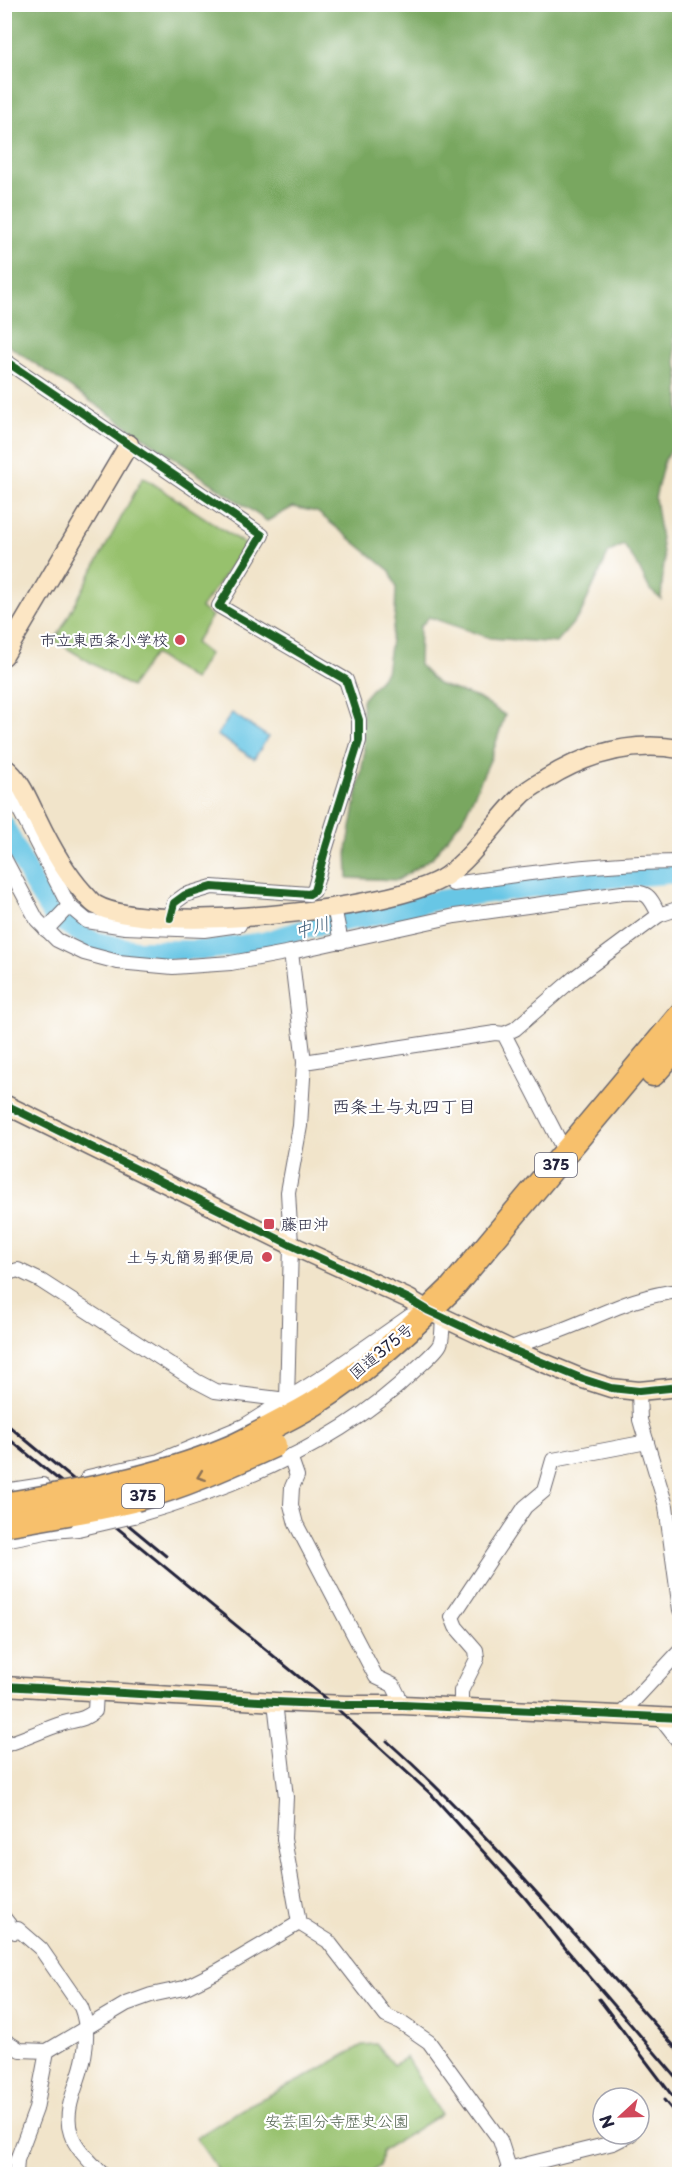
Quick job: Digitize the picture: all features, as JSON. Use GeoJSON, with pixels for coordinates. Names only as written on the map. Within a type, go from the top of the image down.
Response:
{"type":"FeatureCollection","features":[{"type":"Feature","properties":{"kind":"highway","name":"国道375号"},"geometry":{"type":"LineString","coordinates":[[4,1505],[125,1482],[225,1450],[269,1439],[324,1416],[367,1385],[436,1314],[452,1288],[680,1016]]}},
{"type":"Feature","properties":{"kind":"highway","name":"国道375号"},"geometry":{"type":"LineString","coordinates":[[436,1314],[463,1298],[680,1044]]}},
{"type":"Feature","properties":{"kind":"highway","name":"国道375号"},"geometry":{"type":"LineString","coordinates":[[4,1524],[131,1500],[172,1488],[231,1465],[269,1439]]}},
{"type":"Feature","properties":{"kind":"street"},"geometry":{"type":"LineString","coordinates":[[4,360],[262,536],[219,606],[346,680],[359,720],[359,741],[315,891],[309,894],[212,886],[185,895],[174,903],[170,918]]}},
{"type":"Feature","properties":{"kind":"street"},"geometry":{"type":"LineString","coordinates":[[4,656],[129,444]]}},
{"type":"Feature","properties":{"kind":"street"},"geometry":{"type":"LineString","coordinates":[[4,766],[18,781],[49,842],[72,880],[95,904],[118,913],[170,918],[243,917],[335,910],[407,894],[428,886],[447,876],[468,856],[522,795],[564,768],[582,759],[626,748],[647,746],[680,749]]}},
{"type":"Feature","properties":{"kind":"street"},"geometry":{"type":"LineString","coordinates":[[4,788],[16,803],[67,908],[87,921],[125,927],[204,930],[239,925],[243,917]]}},
{"type":"Feature","properties":{"kind":"street"},"geometry":{"type":"LineString","coordinates":[[4,858],[30,908],[57,940],[101,958],[172,967],[231,963],[341,942],[455,916],[622,893],[643,892],[650,896],[659,915]]}},
{"type":"Feature","properties":{"kind":"street"},"geometry":{"type":"LineString","coordinates":[[447,876],[453,884],[635,862],[680,862]]}},
{"type":"Feature","properties":{"kind":"street"},"geometry":{"type":"LineString","coordinates":[[47,929],[67,908]]}},
{"type":"Feature","properties":{"kind":"street"},"geometry":{"type":"LineString","coordinates":[[304,1062],[460,1038],[504,1034],[515,1029],[574,978],[659,915],[680,908]]}},
{"type":"Feature","properties":{"kind":"street"},"geometry":{"type":"LineString","coordinates":[[335,910],[341,942]]}},
{"type":"Feature","properties":{"kind":"street"},"geometry":{"type":"LineString","coordinates":[[264,1468],[269,1439],[287,1400],[291,1245],[288,1192],[300,1126],[304,1062],[291,952]]}},
{"type":"Feature","properties":{"kind":"street"},"geometry":{"type":"LineString","coordinates":[[504,1034],[566,1154]]}},
{"type":"Feature","properties":{"kind":"street"},"geometry":{"type":"LineString","coordinates":[[4,1104],[291,1245],[409,1299],[510,1349],[611,1388],[639,1390],[680,1387]]}},
{"type":"Feature","properties":{"kind":"street"},"geometry":{"type":"LineString","coordinates":[[4,1274],[18,1270],[41,1281],[215,1391],[287,1400],[410,1316],[436,1314]]}},
{"type":"Feature","properties":{"kind":"street"},"geometry":{"type":"LineString","coordinates":[[510,1349],[628,1302],[647,1296],[680,1291]]}},
{"type":"Feature","properties":{"kind":"street"},"geometry":{"type":"LineString","coordinates":[[639,1390],[640,1420],[666,1506],[680,1610]]}},
{"type":"Feature","properties":{"kind":"street"},"geometry":{"type":"LineString","coordinates":[[88,1477],[269,1439]]}},
{"type":"Feature","properties":{"kind":"street"},"geometry":{"type":"LineString","coordinates":[[264,1468],[269,1439]]}},
{"type":"Feature","properties":{"kind":"street"},"geometry":{"type":"LineString","coordinates":[[269,1439],[297,1476],[292,1487],[291,1505],[296,1524],[376,1677],[393,1685],[403,1705]]}},
{"type":"Feature","properties":{"kind":"street"},"geometry":{"type":"LineString","coordinates":[[461,1708],[461,1691],[477,1659],[476,1650],[456,1627],[452,1617],[525,1507],[544,1491],[554,1460],[647,1442]]}},
{"type":"Feature","properties":{"kind":"street"},"geometry":{"type":"LineString","coordinates":[[159,1461],[176,1504]]}},
{"type":"Feature","properties":{"kind":"street"},"geometry":{"type":"LineString","coordinates":[[4,1540],[51,1531],[78,1529],[134,1516],[223,1487],[264,1468]]}},
{"type":"Feature","properties":{"kind":"street"},"geometry":{"type":"LineString","coordinates":[[4,1491],[44,1485],[51,1531]]}},
{"type":"Feature","properties":{"kind":"street"},"geometry":{"type":"LineString","coordinates":[[623,1714],[680,1651]]}},
{"type":"Feature","properties":{"kind":"street"},"geometry":{"type":"LineString","coordinates":[[8,1682],[96,1691],[275,1702],[403,1705],[671,1718]]}},
{"type":"Feature","properties":{"kind":"street"},"geometry":{"type":"LineString","coordinates":[[4,1745],[24,1740],[64,1723],[84,1719],[95,1711],[96,1691]]}},
{"type":"Feature","properties":{"kind":"street"},"geometry":{"type":"LineString","coordinates":[[275,1702],[286,1797],[284,1839],[298,1923],[328,1941],[386,2016],[400,2022],[429,2042],[500,2140],[509,2172],[602,2146]]}},
{"type":"Feature","properties":{"kind":"street"},"geometry":{"type":"LineString","coordinates":[[671,1718],[665,1724],[680,1743]]}},
{"type":"Feature","properties":{"kind":"street"},"geometry":{"type":"LineString","coordinates":[[4,1918],[15,1932],[18,1929],[41,1949],[81,2007],[86,2029],[84,2058],[72,2097],[68,2121],[72,2136],[102,2175]]}},
{"type":"Feature","properties":{"kind":"street"},"geometry":{"type":"LineString","coordinates":[[4,2040],[20,2050],[46,2050],[126,2004],[151,1995],[184,1988],[298,1923]]}},
{"type":"Feature","properties":{"kind":"street"},"geometry":{"type":"LineString","coordinates":[[16,2175],[17,2160],[36,2109],[46,2050]]}},
{"type":"Feature","properties":{"kind":"green space"},"geometry":{"type":"Polygon","coordinates":[[[4,5],[679,5],[680,325],[674,336],[679,371],[680,437],[664,461],[655,498],[664,560],[661,599],[650,590],[624,545],[609,552],[580,615],[556,643],[490,638],[429,617],[420,627],[419,665],[438,684],[478,698],[505,715],[491,758],[464,817],[432,858],[398,880],[348,878],[347,850],[364,756],[362,700],[386,672],[395,614],[396,587],[390,571],[317,512],[293,507],[267,521],[5,343],[4,5]]]}},
{"type":"Feature","properties":{"kind":"green space"},"geometry":{"type":"Polygon","coordinates":[[[143,477],[246,545],[201,608],[212,616],[195,643],[209,654],[194,680],[154,654],[131,687],[55,641],[143,477]]]}},
{"type":"Feature","properties":{"kind":"green space","name":"安芸国分寺歴史公園"},"geometry":{"type":"Polygon","coordinates":[[[376,2044],[393,2065],[406,2057],[441,2114],[382,2151],[380,2166],[369,2174],[221,2174],[196,2138],[247,2106],[308,2076],[362,2045],[376,2044]]]}},
{"type":"Feature","properties":{"kind":"water"},"geometry":{"type":"Polygon","coordinates":[[[232,713],[268,737],[254,759],[217,735],[232,713]]]}},
{"type":"Feature","properties":{"kind":"waterway","name":"中川"},"geometry":{"type":"LineString","coordinates":[[4,825],[36,889],[53,916],[93,941],[136,950],[206,950],[263,942],[315,926],[363,918],[438,900],[588,880],[680,873]]}},
{"type":"Feature","properties":{"kind":"railway"},"geometry":{"type":"LineString","coordinates":[[4,1422],[166,1556]]}},
{"type":"Feature","properties":{"kind":"railway"},"geometry":{"type":"LineString","coordinates":[[4,1435],[332,1704],[433,1796],[526,1899],[680,2082]]}},
{"type":"Feature","properties":{"kind":"railway"},"geometry":{"type":"LineString","coordinates":[[387,1741],[492,1845],[680,2053]]}},
{"type":"Feature","properties":{"kind":"railway"},"geometry":{"type":"LineString","coordinates":[[599,1999],[680,2106]]}},
{"type":"Feature","properties":{"kind":"railway"},"geometry":{"type":"LineString","coordinates":[[664,2100],[680,2119]]}},
{"type":"Feature","properties":{"kind":"cycle path"},"geometry":{"type":"LineString","coordinates":[[4,360],[262,535],[219,606],[346,680],[359,720],[359,741],[314,891],[309,894],[212,887],[185,895],[174,903],[170,918]]}},
{"type":"Feature","properties":{"kind":"cycle path"},"geometry":{"type":"LineString","coordinates":[[4,1104],[291,1245],[409,1299],[429,1311],[510,1349],[611,1388],[639,1391],[680,1387]]}},
{"type":"Feature","properties":{"kind":"cycle path"},"geometry":{"type":"LineString","coordinates":[[4,1686],[275,1702],[403,1705],[680,1718]]}},
{"type":"Feature","properties":{"kind":"place","name":"市立東西条小学校"},"geometry":{"type":"Point","coordinates":[180,640]}},
{"type":"Feature","properties":{"kind":"place","name":"藤田沖"},"geometry":{"type":"Point","coordinates":[269,1224]}},
{"type":"Feature","properties":{"kind":"place","name":"土与丸簡易郵便局"},"geometry":{"type":"Point","coordinates":[267,1257]}},
{"type":"Feature","properties":{"kind":"district","name":"西条土与丸四丁目"},"geometry":{"type":"Point","coordinates":[404,1107]}}]}
